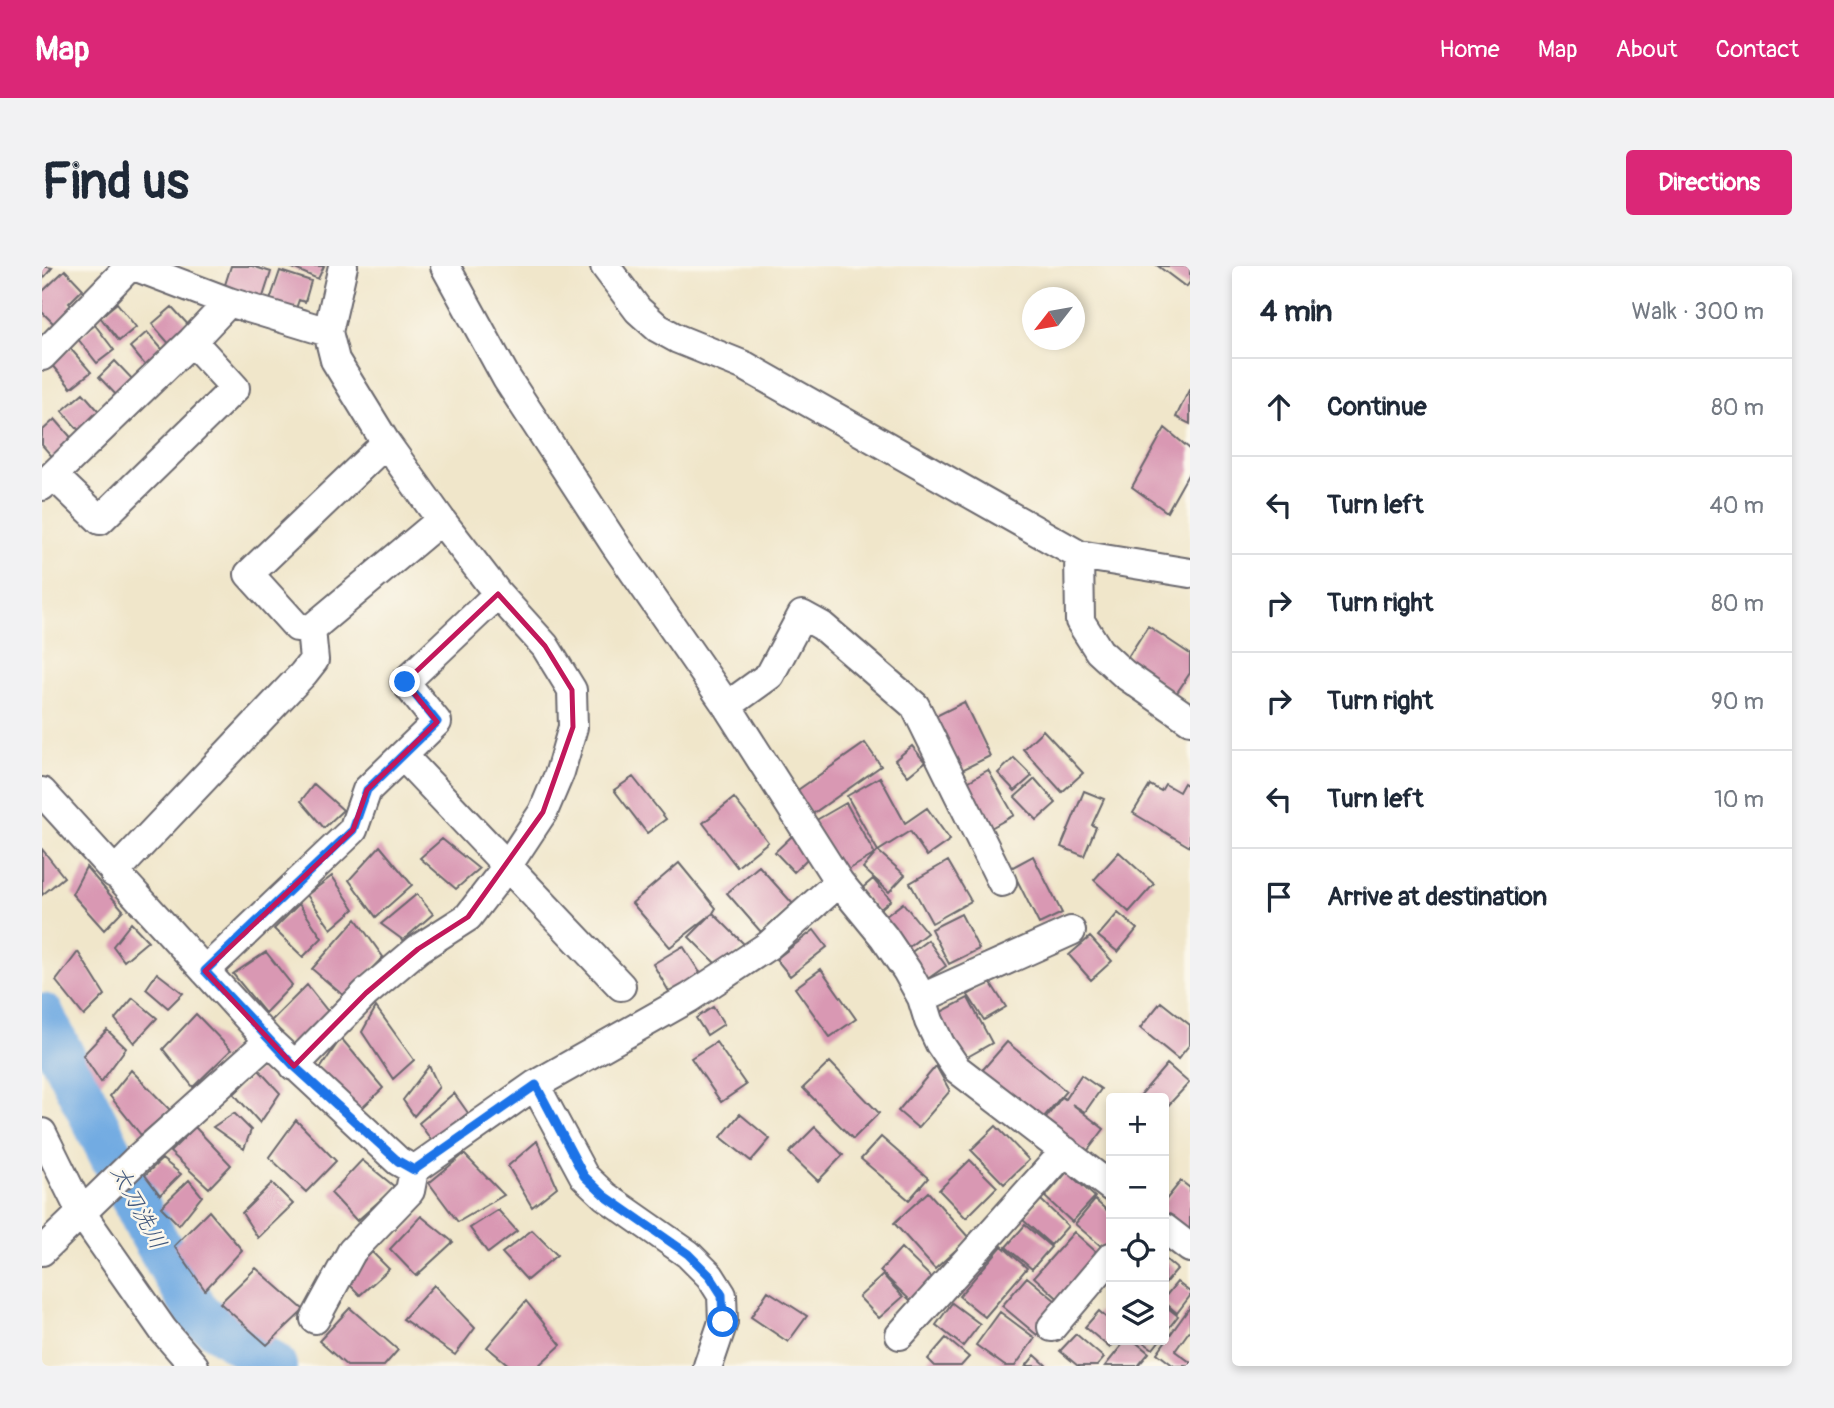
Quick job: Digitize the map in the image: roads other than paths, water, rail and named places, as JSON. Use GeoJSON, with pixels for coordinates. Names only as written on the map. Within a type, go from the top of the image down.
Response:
{"type":"FeatureCollection","features":[{"type":"Feature","properties":{"kind":"street"},"geometry":{"type":"LineString","coordinates":[[42,356],[132,266],[229,302],[328,332]]}},
{"type":"Feature","properties":{"kind":"street"},"geometry":{"type":"LineString","coordinates":[[294,1066],[377,984],[418,949],[468,917],[508,865],[543,812],[560,772],[573,727],[572,690],[545,646],[498,593],[441,520],[386,443],[335,359],[328,332],[344,266]]}},
{"type":"Feature","properties":{"kind":"street"},"geometry":{"type":"LineString","coordinates":[[445,266],[507,379],[615,546],[727,706],[839,882],[884,937],[922,998],[934,1032],[957,1069],[1106,1183]]}},
{"type":"Feature","properties":{"kind":"street"},"geometry":{"type":"LineString","coordinates":[[605,266],[638,310],[658,328],[745,366],[1079,555],[1190,573]]}},
{"type":"Feature","properties":{"kind":"street"},"geometry":{"type":"LineString","coordinates":[[192,341],[235,388],[100,520],[48,481],[229,302]]}},
{"type":"Feature","properties":{"kind":"street"},"geometry":{"type":"LineString","coordinates":[[386,443],[249,574],[297,627],[311,629],[441,520]]}},
{"type":"Feature","properties":{"kind":"street"},"geometry":{"type":"LineString","coordinates":[[1079,555],[1080,621],[1099,651],[1124,674],[1190,720]]}},
{"type":"Feature","properties":{"kind":"street"},"geometry":{"type":"LineString","coordinates":[[205,971],[353,830],[367,790],[437,722],[405,682],[498,593]]}},
{"type":"Feature","properties":{"kind":"street"},"geometry":{"type":"LineString","coordinates":[[727,706],[771,675],[802,615],[822,626],[915,706],[1002,881]]}},
{"type":"Feature","properties":{"kind":"street"},"geometry":{"type":"LineString","coordinates":[[114,873],[303,674],[314,660],[311,629]]}},
{"type":"Feature","properties":{"kind":"street"},"geometry":{"type":"LineString","coordinates":[[403,756],[621,986]]}},
{"type":"Feature","properties":{"kind":"street"},"geometry":{"type":"LineString","coordinates":[[42,792],[269,1041],[398,1161],[414,1170]]}},
{"type":"Feature","properties":{"kind":"street"},"geometry":{"type":"LineString","coordinates":[[315,1319],[352,1251],[410,1191],[414,1170],[536,1085],[689,998],[769,945],[839,882]]}},
{"type":"Feature","properties":{"kind":"street"},"geometry":{"type":"LineString","coordinates":[[922,998],[1071,931]]}},
{"type":"Feature","properties":{"kind":"street"},"geometry":{"type":"LineString","coordinates":[[42,1251],[135,1161],[269,1041]]}},
{"type":"Feature","properties":{"kind":"street"},"geometry":{"type":"LineString","coordinates":[[536,1085],[584,1176],[605,1196],[688,1254],[710,1276],[722,1295],[723,1322],[706,1361]]}},
{"type":"Feature","properties":{"kind":"street"},"geometry":{"type":"LineString","coordinates":[[42,1133],[163,1330],[194,1366]]}},
{"type":"Feature","properties":{"kind":"street"},"geometry":{"type":"LineString","coordinates":[[901,1335],[1065,1151]]}},
{"type":"Feature","properties":{"kind":"street"},"geometry":{"type":"LineString","coordinates":[[1169,1232],[1190,1248]]}},
{"type":"Feature","properties":{"kind":"street"},"geometry":{"type":"LineString","coordinates":[[1052,1327],[1106,1262]]}},
{"type":"Feature","properties":{"kind":"waterway","name":"太刀洗川"},"geometry":{"type":"LineString","coordinates":[[42,1016],[149,1229],[198,1314],[274,1366]]}}]}
